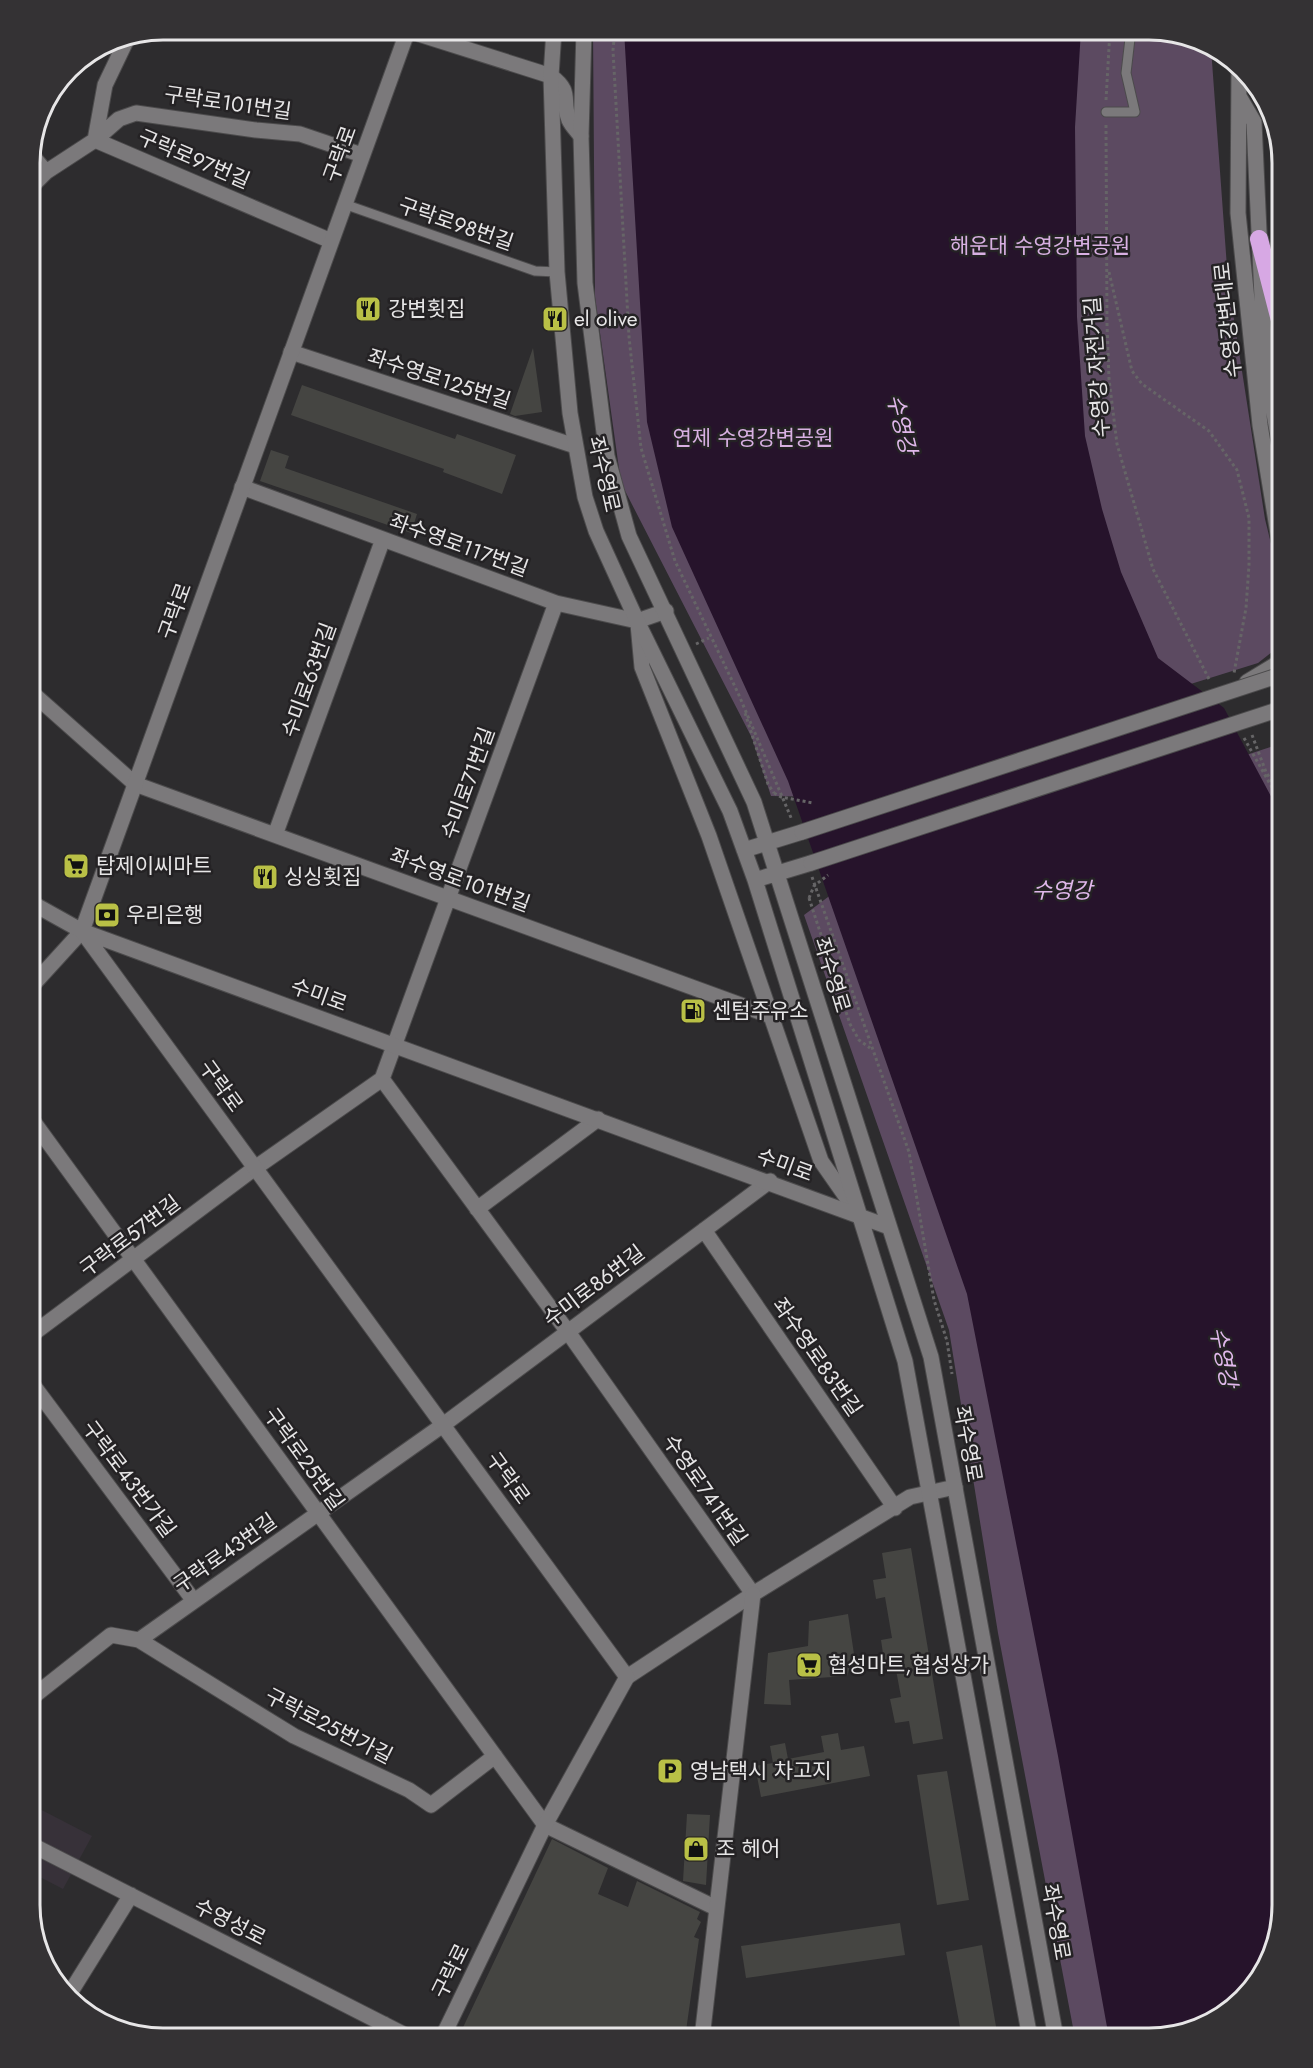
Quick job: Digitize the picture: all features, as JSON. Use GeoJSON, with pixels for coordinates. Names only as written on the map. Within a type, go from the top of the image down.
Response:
{"type":"FeatureCollection","features":[{"type":"Feature","properties":{"kind":"highway"},"geometry":{"type":"LineString","coordinates":[[1259,239],[1272,289]]}},
{"type":"Feature","properties":{"kind":"street","name":"구락로"},"geometry":{"type":"LineString","coordinates":[[403,40],[82,931],[627,1677],[545,1825],[447,2027]]}},
{"type":"Feature","properties":{"kind":"street"},"geometry":{"type":"LineString","coordinates":[[440,40],[551,75]]}},
{"type":"Feature","properties":{"kind":"street","name":"좌수영로"},"geometry":{"type":"LineString","coordinates":[[553,40],[551,75],[557,272],[575,446],[585,497],[596,531],[730,811],[755,880],[905,1360],[1028,2028]]}},
{"type":"Feature","properties":{"kind":"street","name":"좌수영로"},"geometry":{"type":"LineString","coordinates":[[584,40],[581,136],[585,283],[607,456],[629,536],[754,802],[931,1357],[1054,2028]]}},
{"type":"Feature","properties":{"kind":"street"},"geometry":{"type":"LineString","coordinates":[[41,177],[95,140],[105,85],[123,48]]}},
{"type":"Feature","properties":{"kind":"street","name":"좌수영로"},"geometry":{"type":"LineString","coordinates":[[551,75],[564,89],[568,119],[581,136]]}},
{"type":"Feature","properties":{"kind":"street","name":"수영강변대로"},"geometry":{"type":"LineString","coordinates":[[1239,79],[1238,213],[1260,425],[1272,498]]}},
{"type":"Feature","properties":{"kind":"street"},"geometry":{"type":"LineString","coordinates":[[1240,98],[1254,122],[1265,363],[1272,402]]}},
{"type":"Feature","properties":{"kind":"street","name":"구락로101번길"},"geometry":{"type":"LineString","coordinates":[[95,140],[119,119],[136,112],[256,130],[300,134],[362,155]]}},
{"type":"Feature","properties":{"kind":"street","name":"구락로97번길"},"geometry":{"type":"LineString","coordinates":[[95,140],[330,241]]}},
{"type":"Feature","properties":{"kind":"street"},"geometry":{"type":"LineString","coordinates":[[41,166],[46,172]]}},
{"type":"Feature","properties":{"kind":"street","name":"좌수영로125번길"},"geometry":{"type":"LineString","coordinates":[[291,352],[575,446]]}},
{"type":"Feature","properties":{"kind":"street","name":"좌수영로117번길"},"geometry":{"type":"LineString","coordinates":[[242,487],[556,603],[638,621]]}},
{"type":"Feature","properties":{"kind":"street","name":"수미로63번길"},"geometry":{"type":"LineString","coordinates":[[275,836],[383,539]]}},
{"type":"Feature","properties":{"kind":"street","name":"수미로71번길"},"geometry":{"type":"LineString","coordinates":[[396,1045],[556,603]]}},
{"type":"Feature","properties":{"kind":"street"},"geometry":{"type":"LineString","coordinates":[[666,611],[638,621],[642,667],[709,836],[820,1161],[860,1218]]}},
{"type":"Feature","properties":{"kind":"street"},"geometry":{"type":"LineString","coordinates":[[1234,685],[1272,666]]}},
{"type":"Feature","properties":{"kind":"street"},"geometry":{"type":"LineString","coordinates":[[744,850],[1234,685],[1272,676]]}},
{"type":"Feature","properties":{"kind":"street"},"geometry":{"type":"LineString","coordinates":[[41,700],[135,784]]}},
{"type":"Feature","properties":{"kind":"street"},"geometry":{"type":"LineString","coordinates":[[755,880],[1272,712]]}},
{"type":"Feature","properties":{"kind":"street","name":"좌수영로101번길"},"geometry":{"type":"LineString","coordinates":[[135,784],[771,1016]]}},
{"type":"Feature","properties":{"kind":"street","name":"수미로"},"geometry":{"type":"LineString","coordinates":[[41,908],[82,931],[770,1181],[860,1218],[889,1227]]}},
{"type":"Feature","properties":{"kind":"street"},"geometry":{"type":"LineString","coordinates":[[41,976],[82,931]]}},
{"type":"Feature","properties":{"kind":"street"},"geometry":{"type":"LineString","coordinates":[[255,1168],[381,1079],[396,1045]]}},
{"type":"Feature","properties":{"kind":"street","name":"수영로741번길"},"geometry":{"type":"LineString","coordinates":[[381,1079],[568,1332],[753,1594]]}},
{"type":"Feature","properties":{"kind":"street"},"geometry":{"type":"LineString","coordinates":[[477,1209],[597,1119]]}},
{"type":"Feature","properties":{"kind":"street","name":"구락로25번길"},"geometry":{"type":"LineString","coordinates":[[40,1131],[545,1825]]}},
{"type":"Feature","properties":{"kind":"street","name":"구락로57번길"},"geometry":{"type":"LineString","coordinates":[[40,1328],[255,1168]]}},
{"type":"Feature","properties":{"kind":"street","name":"수미로86번길"},"geometry":{"type":"LineString","coordinates":[[443,1425],[770,1181]]}},
{"type":"Feature","properties":{"kind":"street","name":"좌수영로83번길"},"geometry":{"type":"LineString","coordinates":[[704,1230],[895,1508]]}},
{"type":"Feature","properties":{"kind":"street","name":"구락로43번가길"},"geometry":{"type":"LineString","coordinates":[[40,1395],[194,1601]]}},
{"type":"Feature","properties":{"kind":"street","name":"구락로43번길"},"geometry":{"type":"LineString","coordinates":[[139,1640],[443,1425]]}},
{"type":"Feature","properties":{"kind":"street"},"geometry":{"type":"LineString","coordinates":[[627,1677],[753,1594],[910,1497],[955,1487]]}},
{"type":"Feature","properties":{"kind":"street"},"geometry":{"type":"LineString","coordinates":[[703,2028],[753,1594]]}},
{"type":"Feature","properties":{"kind":"street"},"geometry":{"type":"LineString","coordinates":[[40,1691],[111,1635],[139,1640]]}},
{"type":"Feature","properties":{"kind":"street","name":"구락로25번가길"},"geometry":{"type":"LineString","coordinates":[[139,1640],[294,1736],[409,1790],[431,1805],[495,1756]]}},
{"type":"Feature","properties":{"kind":"street"},"geometry":{"type":"LineString","coordinates":[[545,1825],[717,1908]]}},
{"type":"Feature","properties":{"kind":"street","name":"수영성로"},"geometry":{"type":"LineString","coordinates":[[40,1849],[390,2027]]}},
{"type":"Feature","properties":{"kind":"street"},"geometry":{"type":"LineString","coordinates":[[73,1988],[131,1895]]}},
{"type":"Feature","properties":{"kind":"lane"},"geometry":{"type":"LineString","coordinates":[[1106,112],[1135,112],[1126,73],[1130,41]]}},
{"type":"Feature","properties":{"kind":"lane","name":"구락로98번길"},"geometry":{"type":"LineString","coordinates":[[344,204],[535,271],[557,272]]}},
{"type":"Feature","properties":{"kind":"path","name":"수영강 자전거길"},"geometry":{"type":"LineString","coordinates":[[1109,41],[1106,112],[1109,379],[1117,444],[1154,569],[1214,686]]}},
{"type":"Feature","properties":{"kind":"path"},"geometry":{"type":"LineString","coordinates":[[1107,265],[1132,371],[1142,384],[1209,431],[1237,470],[1249,518],[1250,565],[1234,685]]}},
{"type":"Feature","properties":{"kind":"path"},"geometry":{"type":"LineString","coordinates":[[738,693],[768,784],[774,793],[781,797],[813,803]]}},
{"type":"Feature","properties":{"kind":"path"},"geometry":{"type":"LineString","coordinates":[[1251,732],[1266,772],[1272,782]]}},
{"type":"Feature","properties":{"kind":"path"},"geometry":{"type":"LineString","coordinates":[[1242,735],[1272,788]]}},
{"type":"Feature","properties":{"kind":"path"},"geometry":{"type":"LineString","coordinates":[[835,870],[814,886],[809,898],[850,1024],[859,1040],[871,1049]]}},
{"type":"Feature","properties":{"kind":"shaded area"},"geometry":{"type":"Polygon","coordinates":[[[40,1809],[92,1836],[63,1889],[40,1877],[40,1809]]]}},
{"type":"Feature","properties":{"kind":"green space"},"geometry":{"type":"Polygon","coordinates":[[[593,40],[1157,41],[1189,47],[1204,53],[1212,57],[1228,281],[1265,519],[1272,548],[1272,652],[1258,663],[828,797],[771,796],[752,738],[621,483],[595,297],[593,40]]]}},
{"type":"Feature","properties":{"kind":"green space"},"geometry":{"type":"Polygon","coordinates":[[[1272,747],[1272,820],[1237,758],[1272,747]]]}},
{"type":"Feature","properties":{"kind":"green space"},"geometry":{"type":"Polygon","coordinates":[[[852,879],[989,1313],[1123,2028],[1073,2028],[998,1633],[949,1330],[804,915],[852,879]]]}},
{"type":"Feature","properties":{"kind":"water","name":"수영강"},"geometry":{"type":"Polygon","coordinates":[[[625,40],[1080,41],[1075,127],[1077,317],[1085,436],[1102,509],[1121,572],[1158,658],[1224,708],[1272,798],[1272,1904],[1266,1944],[1252,1973],[1231,1997],[1218,2007],[1196,2018],[1149,2028],[1107,2028],[1058,1756],[967,1294],[788,781],[672,527],[647,422],[625,40]]]}},
{"type":"Feature","properties":{"kind":"building"},"geometry":{"type":"Polygon","coordinates":[[[533,348],[542,412],[515,416],[510,414],[533,348]]]}},
{"type":"Feature","properties":{"kind":"building"},"geometry":{"type":"Polygon","coordinates":[[[302,385],[455,439],[457,434],[516,455],[502,494],[443,472],[444,469],[291,415],[302,385]]]}},
{"type":"Feature","properties":{"kind":"building"},"geometry":{"type":"Polygon","coordinates":[[[271,450],[289,456],[285,468],[417,514],[411,533],[260,481],[271,450]]]}},
{"type":"Feature","properties":{"kind":"building"},"geometry":{"type":"Polygon","coordinates":[[[911,1548],[943,1739],[913,1744],[909,1721],[895,1723],[890,1699],[901,1697],[894,1659],[884,1660],[881,1640],[892,1638],[885,1597],[876,1599],[873,1580],[886,1578],[882,1553],[911,1548]]]}},
{"type":"Feature","properties":{"kind":"building","name":"협성마트,협성상가"},"geometry":{"type":"Polygon","coordinates":[[[848,1614],[854,1654],[847,1676],[789,1680],[791,1705],[764,1704],[768,1653],[808,1646],[809,1621],[848,1614]]]}},
{"type":"Feature","properties":{"kind":"building"},"geometry":{"type":"Polygon","coordinates":[[[838,1733],[841,1750],[864,1746],[870,1776],[761,1797],[755,1766],[773,1763],[770,1746],[785,1743],[788,1759],[824,1752],[821,1736],[838,1733]]]}},
{"type":"Feature","properties":{"kind":"building"},"geometry":{"type":"Polygon","coordinates":[[[947,1771],[969,1900],[937,1905],[917,1775],[947,1771]]]}},
{"type":"Feature","properties":{"kind":"building","name":"조 헤어"},"geometry":{"type":"Polygon","coordinates":[[[687,1814],[710,1815],[706,1885],[683,1881],[687,1814]]]}},
{"type":"Feature","properties":{"kind":"building"},"geometry":{"type":"Polygon","coordinates":[[[552,1839],[608,1868],[598,1894],[628,1907],[637,1881],[700,1912],[697,1919],[701,1922],[694,1937],[699,1939],[686,2028],[463,2027],[552,1839]]]}},
{"type":"Feature","properties":{"kind":"building"},"geometry":{"type":"Polygon","coordinates":[[[900,1923],[905,1955],[746,1978],[741,1946],[900,1923]]]}},
{"type":"Feature","properties":{"kind":"building"},"geometry":{"type":"Polygon","coordinates":[[[982,1945],[996,2028],[960,2028],[946,1952],[982,1945]]]}},
{"type":"Feature","properties":{"kind":"place","name":"강변횟집"},"geometry":{"type":"Point","coordinates":[368,309]}},
{"type":"Feature","properties":{"kind":"place","name":"el olive"},"geometry":{"type":"Point","coordinates":[555,319]}},
{"type":"Feature","properties":{"kind":"place","name":"탑제이씨마트"},"geometry":{"type":"Point","coordinates":[76,866]}},
{"type":"Feature","properties":{"kind":"place","name":"싱싱횟집"},"geometry":{"type":"Point","coordinates":[265,877]}},
{"type":"Feature","properties":{"kind":"place","name":"우리은행"},"geometry":{"type":"Point","coordinates":[107,915]}},
{"type":"Feature","properties":{"kind":"place","name":"센텀주유소"},"geometry":{"type":"Point","coordinates":[693,1011]}},
{"type":"Feature","properties":{"kind":"place","name":"협성마트,협성상가"},"geometry":{"type":"Point","coordinates":[809,1665]}},
{"type":"Feature","properties":{"kind":"place","name":"영남택시 차고지"},"geometry":{"type":"Point","coordinates":[670,1771]}},
{"type":"Feature","properties":{"kind":"place","name":"조 헤어"},"geometry":{"type":"Point","coordinates":[696,1849]}},
{"type":"Feature","properties":{"kind":"park label","name":"해운대 수영강변공원"},"geometry":{"type":"Point","coordinates":[1040,246]}},
{"type":"Feature","properties":{"kind":"park label","name":"연제 수영강변공원"},"geometry":{"type":"Point","coordinates":[753,438]}}]}
